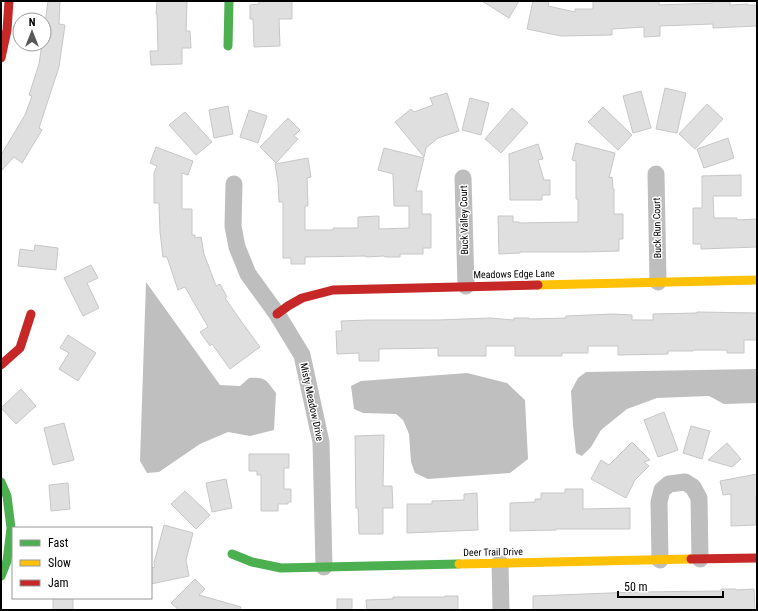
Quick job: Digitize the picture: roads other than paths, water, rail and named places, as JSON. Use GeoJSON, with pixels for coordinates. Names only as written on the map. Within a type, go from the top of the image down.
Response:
{"type":"FeatureCollection","features":[{"type":"Feature","properties":{"kind":"street"},"geometry":{"type":"LineString","coordinates":[[1,58],[4,49],[9,16],[9,1]]}},
{"type":"Feature","properties":{"kind":"street"},"geometry":{"type":"LineString","coordinates":[[228,46],[229,1]]}},
{"type":"Feature","properties":{"kind":"street","name":"Buck Run Court"},"geometry":{"type":"LineString","coordinates":[[656,174],[658,282]]}},
{"type":"Feature","properties":{"kind":"street","name":"Buck Valley Court"},"geometry":{"type":"LineString","coordinates":[[463,178],[466,286]]}},
{"type":"Feature","properties":{"kind":"street","name":"Misty Meadow Drive"},"geometry":{"type":"LineString","coordinates":[[234,184],[233,226],[237,248],[248,274],[277,314],[302,355],[321,442],[324,567]]}},
{"type":"Feature","properties":{"kind":"street","name":"Meadows Edge Lane"},"geometry":{"type":"LineString","coordinates":[[277,314],[302,298],[334,290],[757,280]]}},
{"type":"Feature","properties":{"kind":"street"},"geometry":{"type":"LineString","coordinates":[[1,366],[20,348],[30,314]]}},
{"type":"Feature","properties":{"kind":"street"},"geometry":{"type":"LineString","coordinates":[[1,482],[6,496],[11,528],[7,561],[1,576]]}},
{"type":"Feature","properties":{"kind":"street"},"geometry":{"type":"LineString","coordinates":[[660,560],[659,502],[662,490],[669,484],[685,482],[693,487],[699,498],[700,559]]}},
{"type":"Feature","properties":{"kind":"street","name":"Deer Trail Drive"},"geometry":{"type":"LineString","coordinates":[[232,554],[252,562],[281,568],[757,558]]}},
{"type":"Feature","properties":{"kind":"street"},"geometry":{"type":"LineString","coordinates":[[500,563],[501,610]]}}]}
